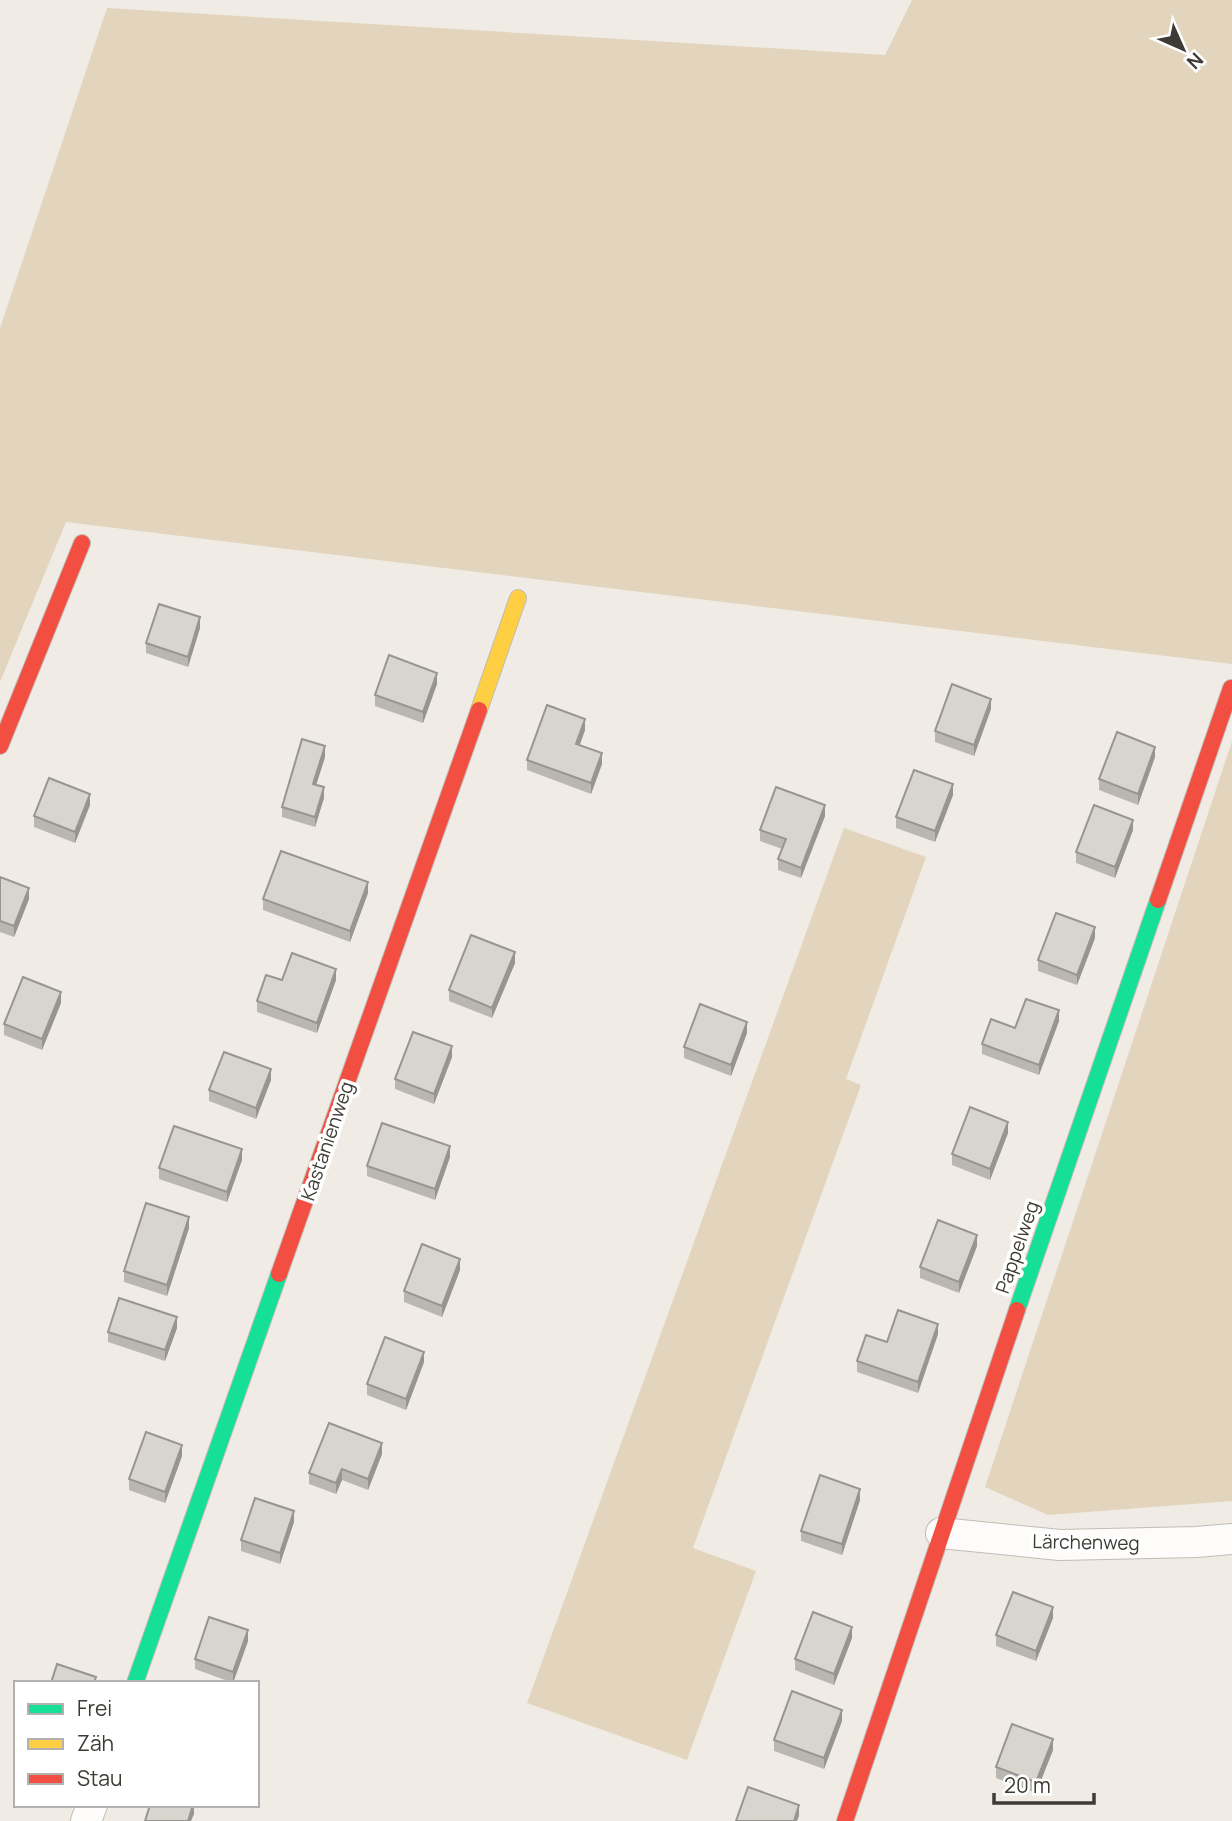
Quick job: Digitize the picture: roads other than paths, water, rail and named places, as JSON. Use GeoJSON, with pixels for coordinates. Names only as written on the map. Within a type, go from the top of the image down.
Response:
{"type":"FeatureCollection","features":[{"type":"Feature","properties":{"kind":"street"},"geometry":{"type":"LineString","coordinates":[[0,746],[82,543]]}},
{"type":"Feature","properties":{"kind":"street","name":"Kastanienweg"},"geometry":{"type":"LineString","coordinates":[[136,1681],[518,598]]}},
{"type":"Feature","properties":{"kind":"street","name":"Pappelweg"},"geometry":{"type":"LineString","coordinates":[[845,1821],[1231,688]]}},
{"type":"Feature","properties":{"kind":"street","name":"Lärchenweg"},"geometry":{"type":"LineString","coordinates":[[941,1533],[1060,1545],[1232,1539]]}}]}
